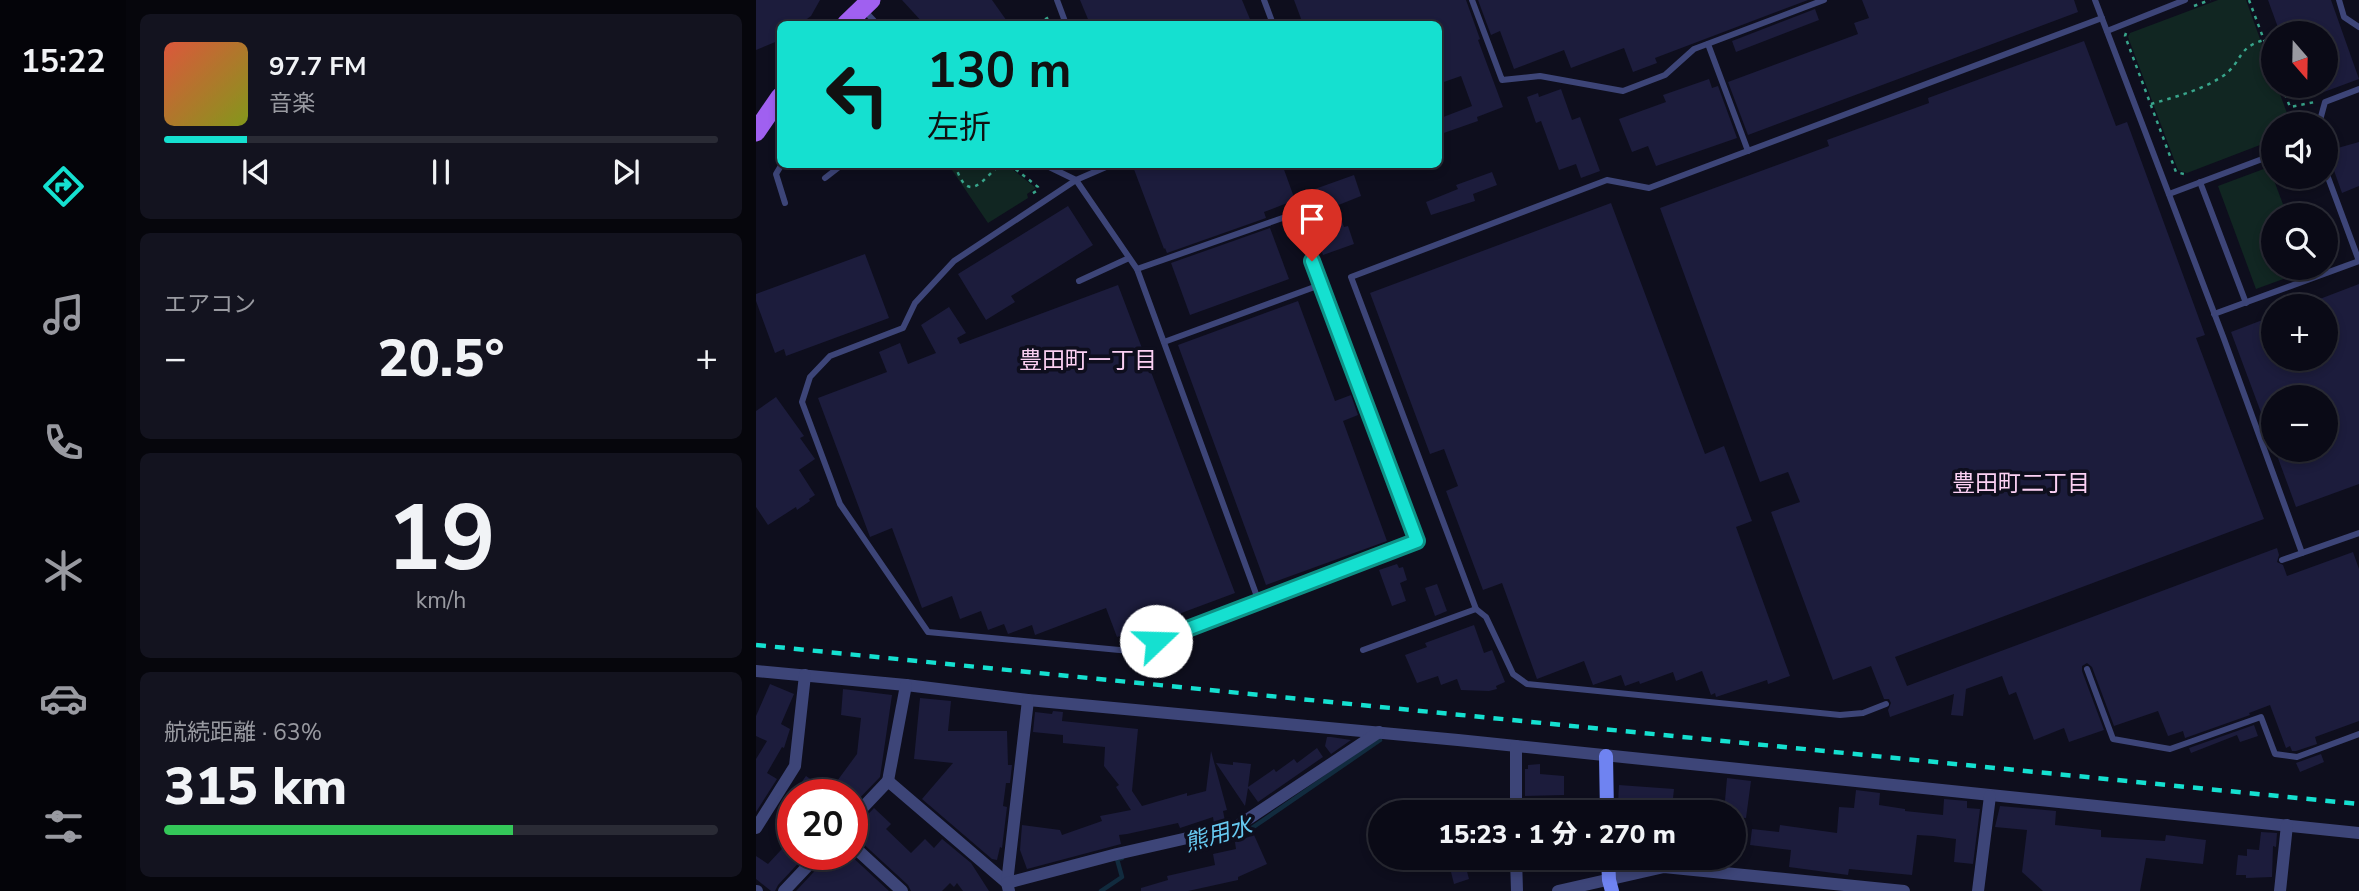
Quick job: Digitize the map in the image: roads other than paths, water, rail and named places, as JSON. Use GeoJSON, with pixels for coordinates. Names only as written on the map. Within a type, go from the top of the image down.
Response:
{"type":"FeatureCollection","features":[{"type":"Feature","properties":{"kind":"main road"},"geometry":{"type":"LineString","coordinates":[[848,21],[863,3]]}},
{"type":"Feature","properties":{"kind":"main road"},"geometry":{"type":"LineString","coordinates":[[756,132],[777,100]]}},
{"type":"Feature","properties":{"kind":"street"},"geometry":{"type":"LineString","coordinates":[[756,671],[2359,833]]}},
{"type":"Feature","properties":{"kind":"street"},"geometry":{"type":"LineString","coordinates":[[756,828],[795,766],[805,676]]}},
{"type":"Feature","properties":{"kind":"street"},"geometry":{"type":"LineString","coordinates":[[868,802],[888,781],[906,685]]}},
{"type":"Feature","properties":{"kind":"street"},"geometry":{"type":"LineString","coordinates":[[1008,887],[1028,700]]}},
{"type":"Feature","properties":{"kind":"street"},"geometry":{"type":"LineString","coordinates":[[1008,887],[1117,854],[1236,827],[1379,732]]}},
{"type":"Feature","properties":{"kind":"street"},"geometry":{"type":"LineString","coordinates":[[1516,746],[1516,800]]}},
{"type":"Feature","properties":{"kind":"street"},"geometry":{"type":"LineString","coordinates":[[1606,757],[1607,800]]}},
{"type":"Feature","properties":{"kind":"street"},"geometry":{"type":"LineString","coordinates":[[888,781],[1008,887]]}},
{"type":"Feature","properties":{"kind":"street"},"geometry":{"type":"LineString","coordinates":[[1978,891],[1990,796]]}},
{"type":"Feature","properties":{"kind":"street"},"geometry":{"type":"LineString","coordinates":[[2280,891],[2287,825]]}},
{"type":"Feature","properties":{"kind":"street"},"geometry":{"type":"LineString","coordinates":[[868,860],[902,891]]}},
{"type":"Feature","properties":{"kind":"street"},"geometry":{"type":"LineString","coordinates":[[1558,891],[1610,886],[1664,867],[1904,891]]}},
{"type":"Feature","properties":{"kind":"street"},"geometry":{"type":"LineString","coordinates":[[784,891],[804,870]]}},
{"type":"Feature","properties":{"kind":"street"},"geometry":{"type":"LineString","coordinates":[[1517,870],[1517,891]]}},
{"type":"Feature","properties":{"kind":"lane"},"geometry":{"type":"LineString","coordinates":[[1057,0],[1065,21]]}},
{"type":"Feature","properties":{"kind":"lane"},"geometry":{"type":"LineString","coordinates":[[1264,0],[1272,21]]}},
{"type":"Feature","properties":{"kind":"lane"},"geometry":{"type":"LineString","coordinates":[[1472,0],[1502,80],[1540,76],[1623,90],[1665,75],[1694,49],[1824,0]]}},
{"type":"Feature","properties":{"kind":"lane"},"geometry":{"type":"LineString","coordinates":[[2095,0],[2302,553]]}},
{"type":"Feature","properties":{"kind":"lane"},"geometry":{"type":"LineString","coordinates":[[2107,31],[2185,0]]}},
{"type":"Feature","properties":{"kind":"lane"},"geometry":{"type":"LineString","coordinates":[[2339,0],[2344,17],[2359,27]]}},
{"type":"Feature","properties":{"kind":"lane"},"geometry":{"type":"LineString","coordinates":[[863,3],[875,21]]}},
{"type":"Feature","properties":{"kind":"lane"},"geometry":{"type":"LineString","coordinates":[[1886,704],[1863,713],[1840,715],[1527,684],[1513,674],[1486,617],[1476,609],[1351,277],[1607,180],[1649,188],[2102,18]]}},
{"type":"Feature","properties":{"kind":"lane"},"geometry":{"type":"LineString","coordinates":[[1708,44],[1748,151]]}},
{"type":"Feature","properties":{"kind":"lane"},"geometry":{"type":"LineString","coordinates":[[2322,112],[2325,102],[2359,89]]}},
{"type":"Feature","properties":{"kind":"lane"},"geometry":{"type":"LineString","coordinates":[[2169,194],[2261,159]]}},
{"type":"Feature","properties":{"kind":"lane"},"geometry":{"type":"LineString","coordinates":[[780,168],[776,174],[785,203]]}},
{"type":"Feature","properties":{"kind":"lane"},"geometry":{"type":"LineString","coordinates":[[825,178],[838,168]]}},
{"type":"Feature","properties":{"kind":"lane"},"geometry":{"type":"LineString","coordinates":[[1051,168],[1076,180],[1137,269],[1259,602]]}},
{"type":"Feature","properties":{"kind":"lane"},"geometry":{"type":"LineString","coordinates":[[1104,168],[1076,180],[954,261],[915,303],[903,328],[830,356],[810,377],[802,402],[839,504],[928,632],[1130,651],[1417,541],[1294,214],[1137,269]]}},
{"type":"Feature","properties":{"kind":"lane"},"geometry":{"type":"LineString","coordinates":[[2200,182],[2246,303]]}},
{"type":"Feature","properties":{"kind":"lane"},"geometry":{"type":"LineString","coordinates":[[2214,314],[2359,261],[2332,189]]}},
{"type":"Feature","properties":{"kind":"lane"},"geometry":{"type":"LineString","coordinates":[[1079,281],[1129,258]]}},
{"type":"Feature","properties":{"kind":"lane"},"geometry":{"type":"LineString","coordinates":[[1164,342],[1320,285]]}},
{"type":"Feature","properties":{"kind":"lane"},"geometry":{"type":"LineString","coordinates":[[2281,561],[2359,533]]}},
{"type":"Feature","properties":{"kind":"lane"},"geometry":{"type":"LineString","coordinates":[[1363,650],[1476,609]]}},
{"type":"Feature","properties":{"kind":"lane"},"geometry":{"type":"LineString","coordinates":[[2087,670],[2113,739],[2170,749],[2261,717],[2275,754],[2297,757],[2359,734]]}},
{"type":"Feature","properties":{"kind":"waterway","name":"熊用水"},"geometry":{"type":"LineString","coordinates":[[1236,833],[1249,830],[1380,740]]}},
{"type":"Feature","properties":{"kind":"waterway","name":"熊用水"},"geometry":{"type":"LineString","coordinates":[[1101,891],[1122,877],[1117,859],[1122,858]]}},
{"type":"Feature","properties":{"kind":"railway"},"geometry":{"type":"LineString","coordinates":[[756,645],[2359,804]]}},
{"type":"Feature","properties":{"kind":"district","name":"豊田町一丁目"},"geometry":{"type":"Point","coordinates":[1088,360]}},
{"type":"Feature","properties":{"kind":"district","name":"豊田町二丁目"},"geometry":{"type":"Point","coordinates":[2021,483]}}]}
